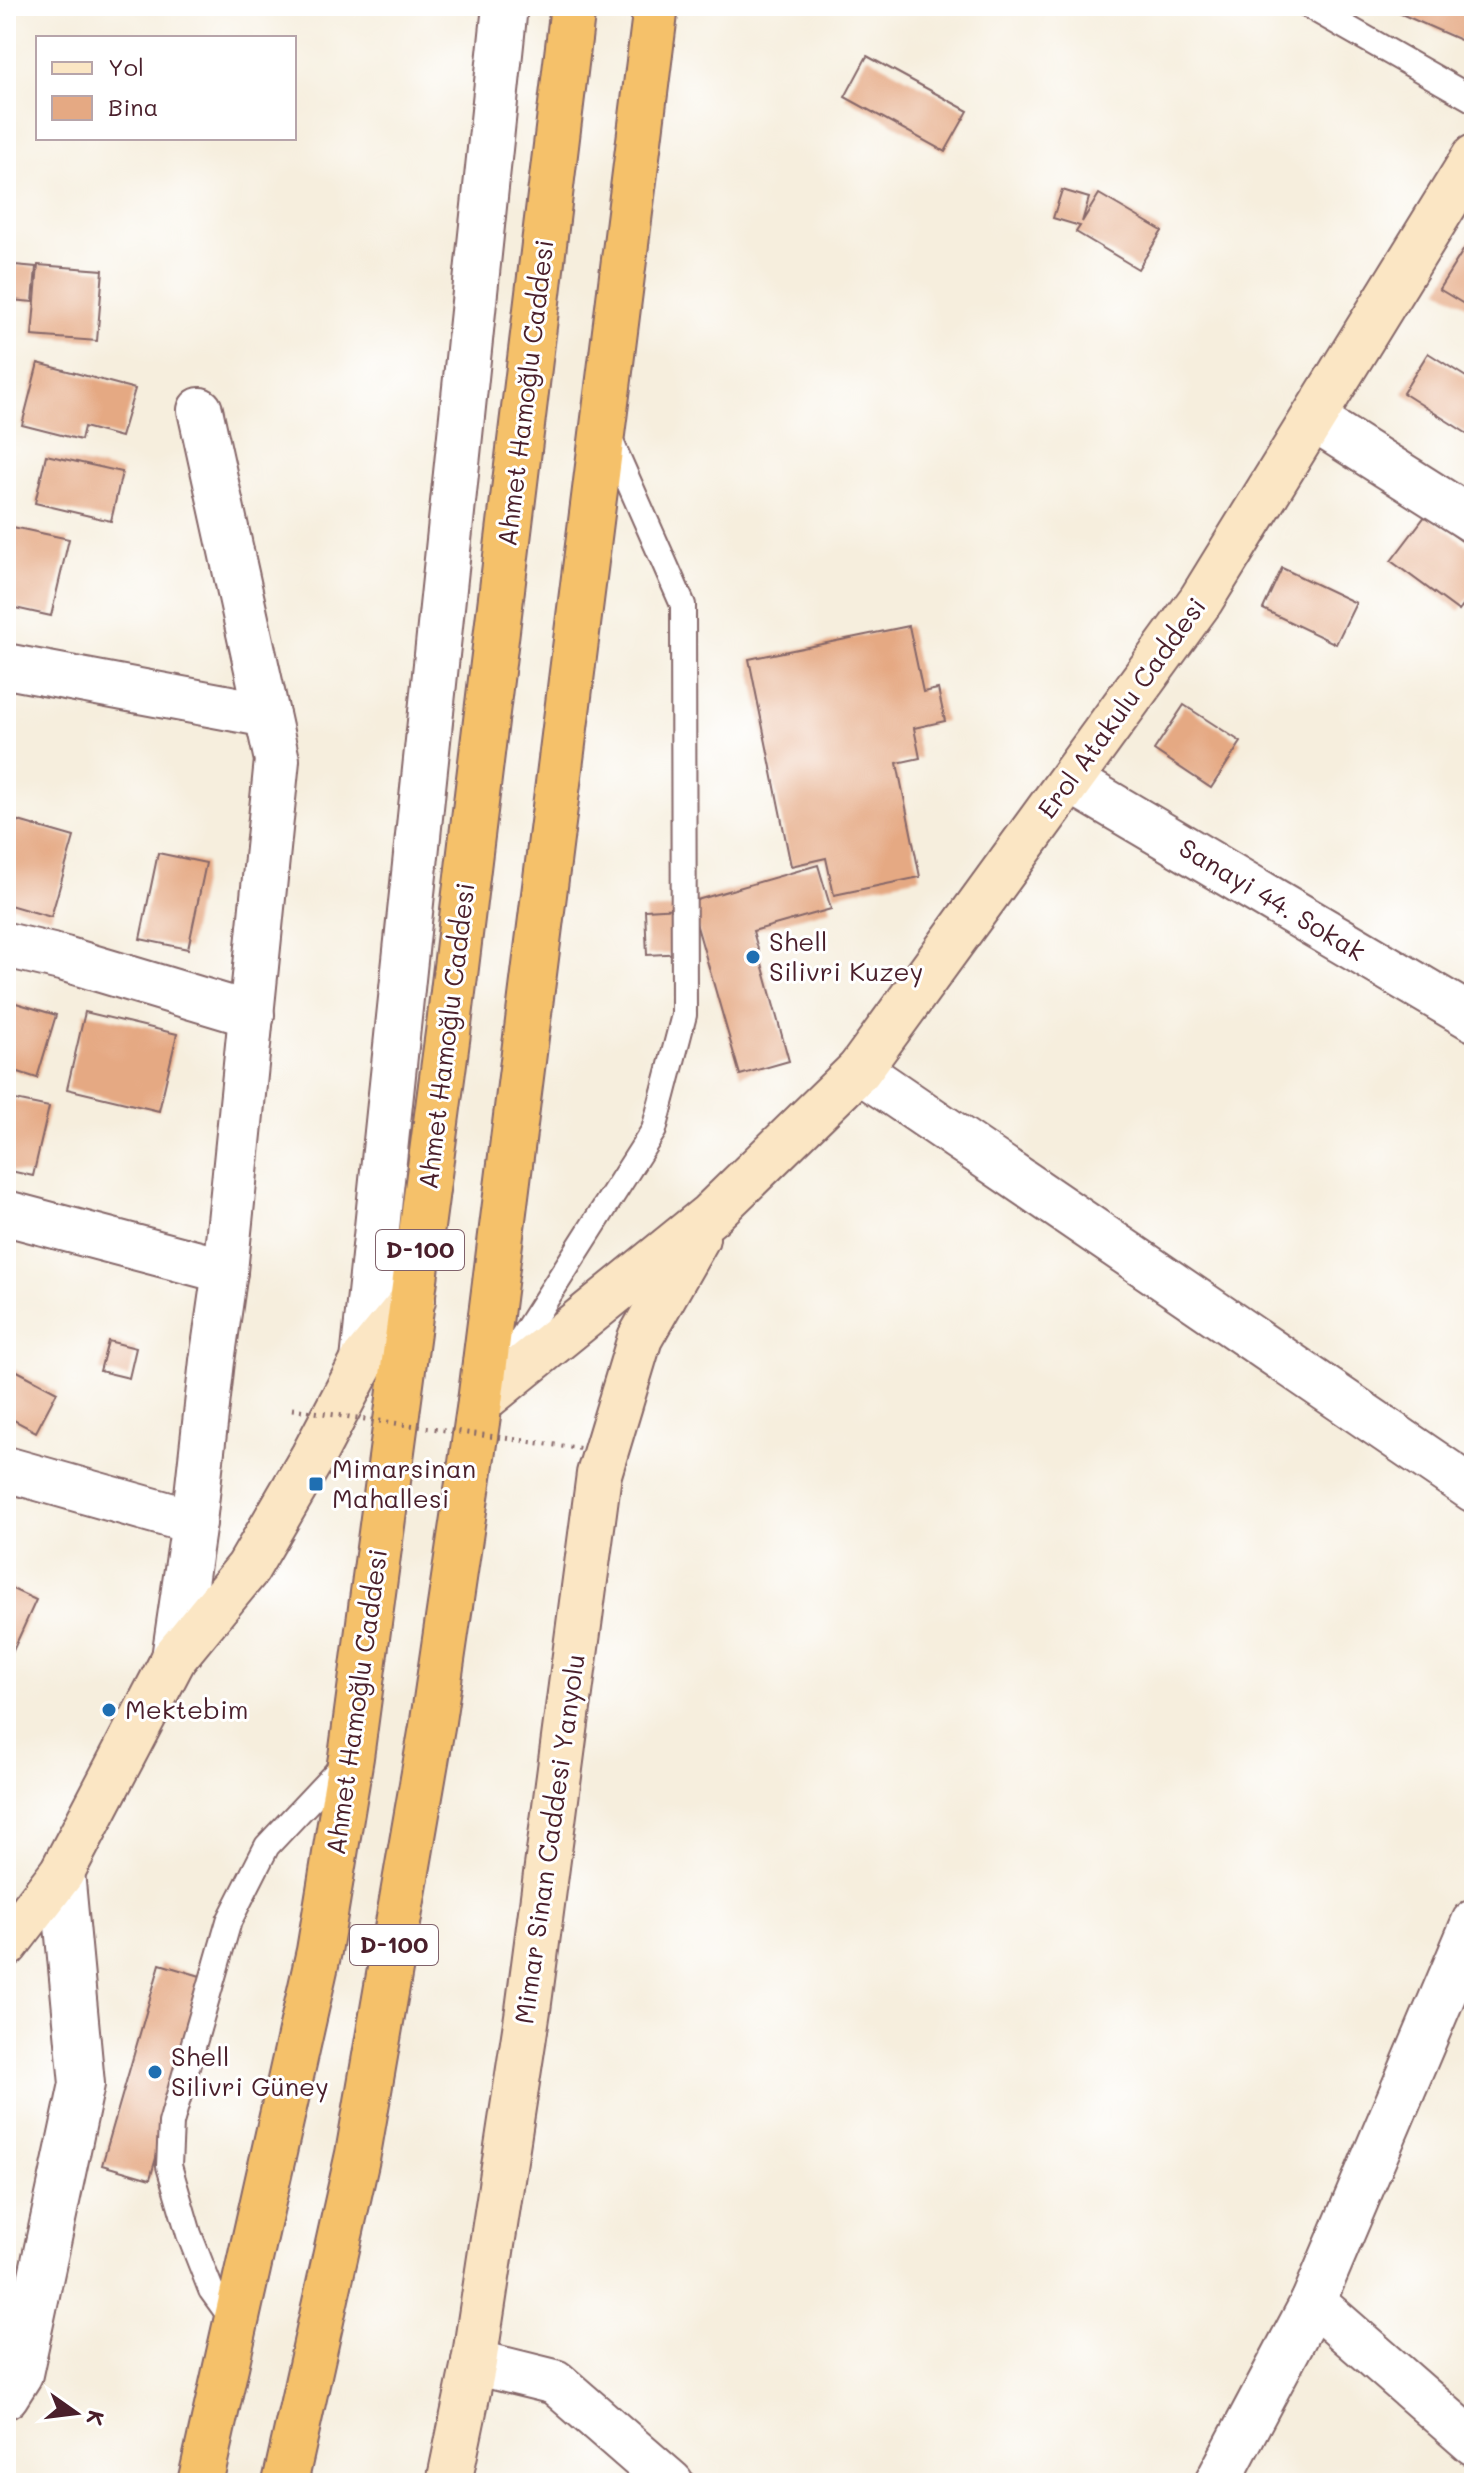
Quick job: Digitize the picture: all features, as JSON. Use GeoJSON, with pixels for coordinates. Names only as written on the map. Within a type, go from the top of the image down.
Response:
{"type":"FeatureCollection","features":[{"type":"Feature","properties":{"kind":"highway","name":"Ahmet Hamoğlu Caddesi"},"geometry":{"type":"LineString","coordinates":[[200,2483],[319,1951],[351,1757],[450,1017],[573,6]]}},
{"type":"Feature","properties":{"kind":"highway","name":"D-100"},"geometry":{"type":"LineString","coordinates":[[285,2483],[358,2154],[433,1721],[480,1402],[656,6]]}},
{"type":"Feature","properties":{"kind":"main road","name":"Erol Atakulu Caddesi"},"geometry":{"type":"LineString","coordinates":[[710,1215],[859,1070],[1071,781],[1201,600],[1474,157]]}},
{"type":"Feature","properties":{"kind":"main road"},"geometry":{"type":"LineString","coordinates":[[480,1402],[710,1215]]}},
{"type":"Feature","properties":{"kind":"main road","name":"Mimar Sinan Caddesi Yanyolu"},"geometry":{"type":"LineString","coordinates":[[449,2483],[474,2362],[528,2010],[599,1474],[640,1338],[710,1215]]}},
{"type":"Feature","properties":{"kind":"main road"},"geometry":{"type":"LineString","coordinates":[[6,1945],[19,1905],[62,1872],[174,1658],[248,1568],[313,1456],[363,1361],[413,1300]]}},
{"type":"Feature","properties":{"kind":"street"},"geometry":{"type":"LineString","coordinates":[[363,1361],[505,6]]}},
{"type":"Feature","properties":{"kind":"street"},"geometry":{"type":"LineString","coordinates":[[174,1658],[225,1271],[277,760],[200,410]]}},
{"type":"Feature","properties":{"kind":"street"},"geometry":{"type":"LineString","coordinates":[[1313,419],[1474,521]]}},
{"type":"Feature","properties":{"kind":"street"},"geometry":{"type":"LineString","coordinates":[[6,666],[267,715]]}},
{"type":"Feature","properties":{"kind":"street","name":"Sanayi 44. Sokak"},"geometry":{"type":"LineString","coordinates":[[1071,781],[1474,1019]]}},
{"type":"Feature","properties":{"kind":"street"},"geometry":{"type":"LineString","coordinates":[[6,945],[65,959],[252,1015]]}},
{"type":"Feature","properties":{"kind":"street"},"geometry":{"type":"LineString","coordinates":[[859,1070],[1474,1490]]}},
{"type":"Feature","properties":{"kind":"street"},"geometry":{"type":"LineString","coordinates":[[6,1213],[225,1271]]}},
{"type":"Feature","properties":{"kind":"street"},"geometry":{"type":"LineString","coordinates":[[6,1469],[194,1522]]}},
{"type":"Feature","properties":{"kind":"street"},"geometry":{"type":"LineString","coordinates":[[6,2396],[20,2374],[82,2084],[62,1872]]}},
{"type":"Feature","properties":{"kind":"street"},"geometry":{"type":"LineString","coordinates":[[1217,2483],[1313,2302],[1474,1922]]}},
{"type":"Feature","properties":{"kind":"street"},"geometry":{"type":"LineString","coordinates":[[1313,2302],[1474,2443]]}},
{"type":"Feature","properties":{"kind":"street"},"geometry":{"type":"LineString","coordinates":[[474,2362],[555,2382],[671,2483]]}},
{"type":"Feature","properties":{"kind":"lane"},"geometry":{"type":"LineString","coordinates":[[1309,6],[1474,100]]}},
{"type":"Feature","properties":{"kind":"lane"},"geometry":{"type":"LineString","coordinates":[[480,1402],[654,1130],[684,1015],[683,605],[604,426]]}},
{"type":"Feature","properties":{"kind":"lane"},"geometry":{"type":"LineString","coordinates":[[235,2323],[211,2290],[189,2234],[169,2166],[171,2123],[229,1921],[267,1846],[351,1757]]}},
{"type":"Feature","properties":{"kind":"path"},"geometry":{"type":"LineString","coordinates":[[292,1409],[584,1449]]}},
{"type":"Feature","properties":{"kind":"building"},"geometry":{"type":"Polygon","coordinates":[[[1383,6],[1474,6],[1474,46],[1383,6]]]}},
{"type":"Feature","properties":{"kind":"building"},"geometry":{"type":"Polygon","coordinates":[[[867,56],[968,111],[945,152],[845,97],[867,56]]]}},
{"type":"Feature","properties":{"kind":"building"},"geometry":{"type":"Polygon","coordinates":[[[1062,190],[1089,198],[1082,222],[1099,194],[1162,231],[1138,269],[1076,232],[1080,226],[1053,218],[1062,190]]]}},
{"type":"Feature","properties":{"kind":"building"},"geometry":{"type":"Polygon","coordinates":[[[1474,233],[1474,310],[1439,289],[1474,233]]]}},
{"type":"Feature","properties":{"kind":"building"},"geometry":{"type":"Polygon","coordinates":[[[15,265],[36,267],[33,302],[12,300],[15,265]]]}},
{"type":"Feature","properties":{"kind":"building"},"geometry":{"type":"Polygon","coordinates":[[[38,265],[103,270],[97,341],[32,336],[38,265]]]}},
{"type":"Feature","properties":{"kind":"building"},"geometry":{"type":"Polygon","coordinates":[[[1428,353],[1474,382],[1474,438],[1403,393],[1428,353]]]}},
{"type":"Feature","properties":{"kind":"building"},"geometry":{"type":"Polygon","coordinates":[[[38,363],[135,389],[121,437],[84,427],[81,440],[22,425],[38,363]]]}},
{"type":"Feature","properties":{"kind":"building"},"geometry":{"type":"Polygon","coordinates":[[[46,455],[122,472],[111,521],[35,503],[46,455]]]}},
{"type":"Feature","properties":{"kind":"building"},"geometry":{"type":"Polygon","coordinates":[[[1426,515],[1474,550],[1474,592],[1459,611],[1391,561],[1426,515]]]}},
{"type":"Feature","properties":{"kind":"building"},"geometry":{"type":"Polygon","coordinates":[[[8,526],[69,539],[51,616],[6,606],[8,526]]]}},
{"type":"Feature","properties":{"kind":"building"},"geometry":{"type":"Polygon","coordinates":[[[1282,568],[1356,603],[1336,644],[1263,609],[1282,568]]]}},
{"type":"Feature","properties":{"kind":"building"},"geometry":{"type":"Polygon","coordinates":[[[909,626],[923,692],[938,689],[945,721],[914,728],[920,758],[897,763],[920,877],[834,895],[826,858],[791,866],[749,659],[909,626]]]}},
{"type":"Feature","properties":{"kind":"building"},"geometry":{"type":"Polygon","coordinates":[[[1184,705],[1241,742],[1211,788],[1154,750],[1184,705]]]}},
{"type":"Feature","properties":{"kind":"building"},"geometry":{"type":"Polygon","coordinates":[[[15,820],[74,837],[51,917],[6,904],[6,851],[15,820]]]}},
{"type":"Feature","properties":{"kind":"building"},"geometry":{"type":"Polygon","coordinates":[[[158,853],[206,863],[188,949],[140,939],[158,853]]]}},
{"type":"Feature","properties":{"kind":"building"},"geometry":{"type":"Polygon","coordinates":[[[818,865],[831,909],[753,931],[789,1061],[740,1075],[690,902],[818,865]]]}},
{"type":"Feature","properties":{"kind":"building"},"geometry":{"type":"Polygon","coordinates":[[[680,908],[684,953],[647,955],[645,910],[680,908]]]}},
{"type":"Feature","properties":{"kind":"building"},"geometry":{"type":"Polygon","coordinates":[[[6,1000],[56,1015],[37,1078],[6,1068],[6,1000]]]}},
{"type":"Feature","properties":{"kind":"building"},"geometry":{"type":"Polygon","coordinates":[[[85,1012],[177,1034],[159,1111],[67,1089],[85,1012]]]}},
{"type":"Feature","properties":{"kind":"building"},"geometry":{"type":"Polygon","coordinates":[[[6,1098],[49,1107],[33,1176],[6,1170],[6,1098]]]}},
{"type":"Feature","properties":{"kind":"building"},"geometry":{"type":"Polygon","coordinates":[[[108,1341],[136,1348],[129,1378],[100,1371],[108,1341]]]}},
{"type":"Feature","properties":{"kind":"building"},"geometry":{"type":"Polygon","coordinates":[[[6,1365],[57,1392],[36,1432],[6,1416],[6,1365]]]}},
{"type":"Feature","properties":{"kind":"building"},"geometry":{"type":"Polygon","coordinates":[[[6,1586],[36,1600],[6,1666],[6,1586]]]}},
{"type":"Feature","properties":{"kind":"building"},"geometry":{"type":"Polygon","coordinates":[[[160,1964],[207,1978],[150,2179],[102,2165],[160,1964]]]}},
{"type":"Feature","properties":{"kind":"place","name":"Shell Silivri Kuzey"},"geometry":{"type":"Point","coordinates":[753,957]}},
{"type":"Feature","properties":{"kind":"place","name":"Mimarsinan Mahallesi"},"geometry":{"type":"Point","coordinates":[316,1484]}},
{"type":"Feature","properties":{"kind":"place","name":"Mektebim"},"geometry":{"type":"Point","coordinates":[109,1710]}},
{"type":"Feature","properties":{"kind":"place","name":"Shell Silivri Güney"},"geometry":{"type":"Point","coordinates":[155,2072]}}]}
